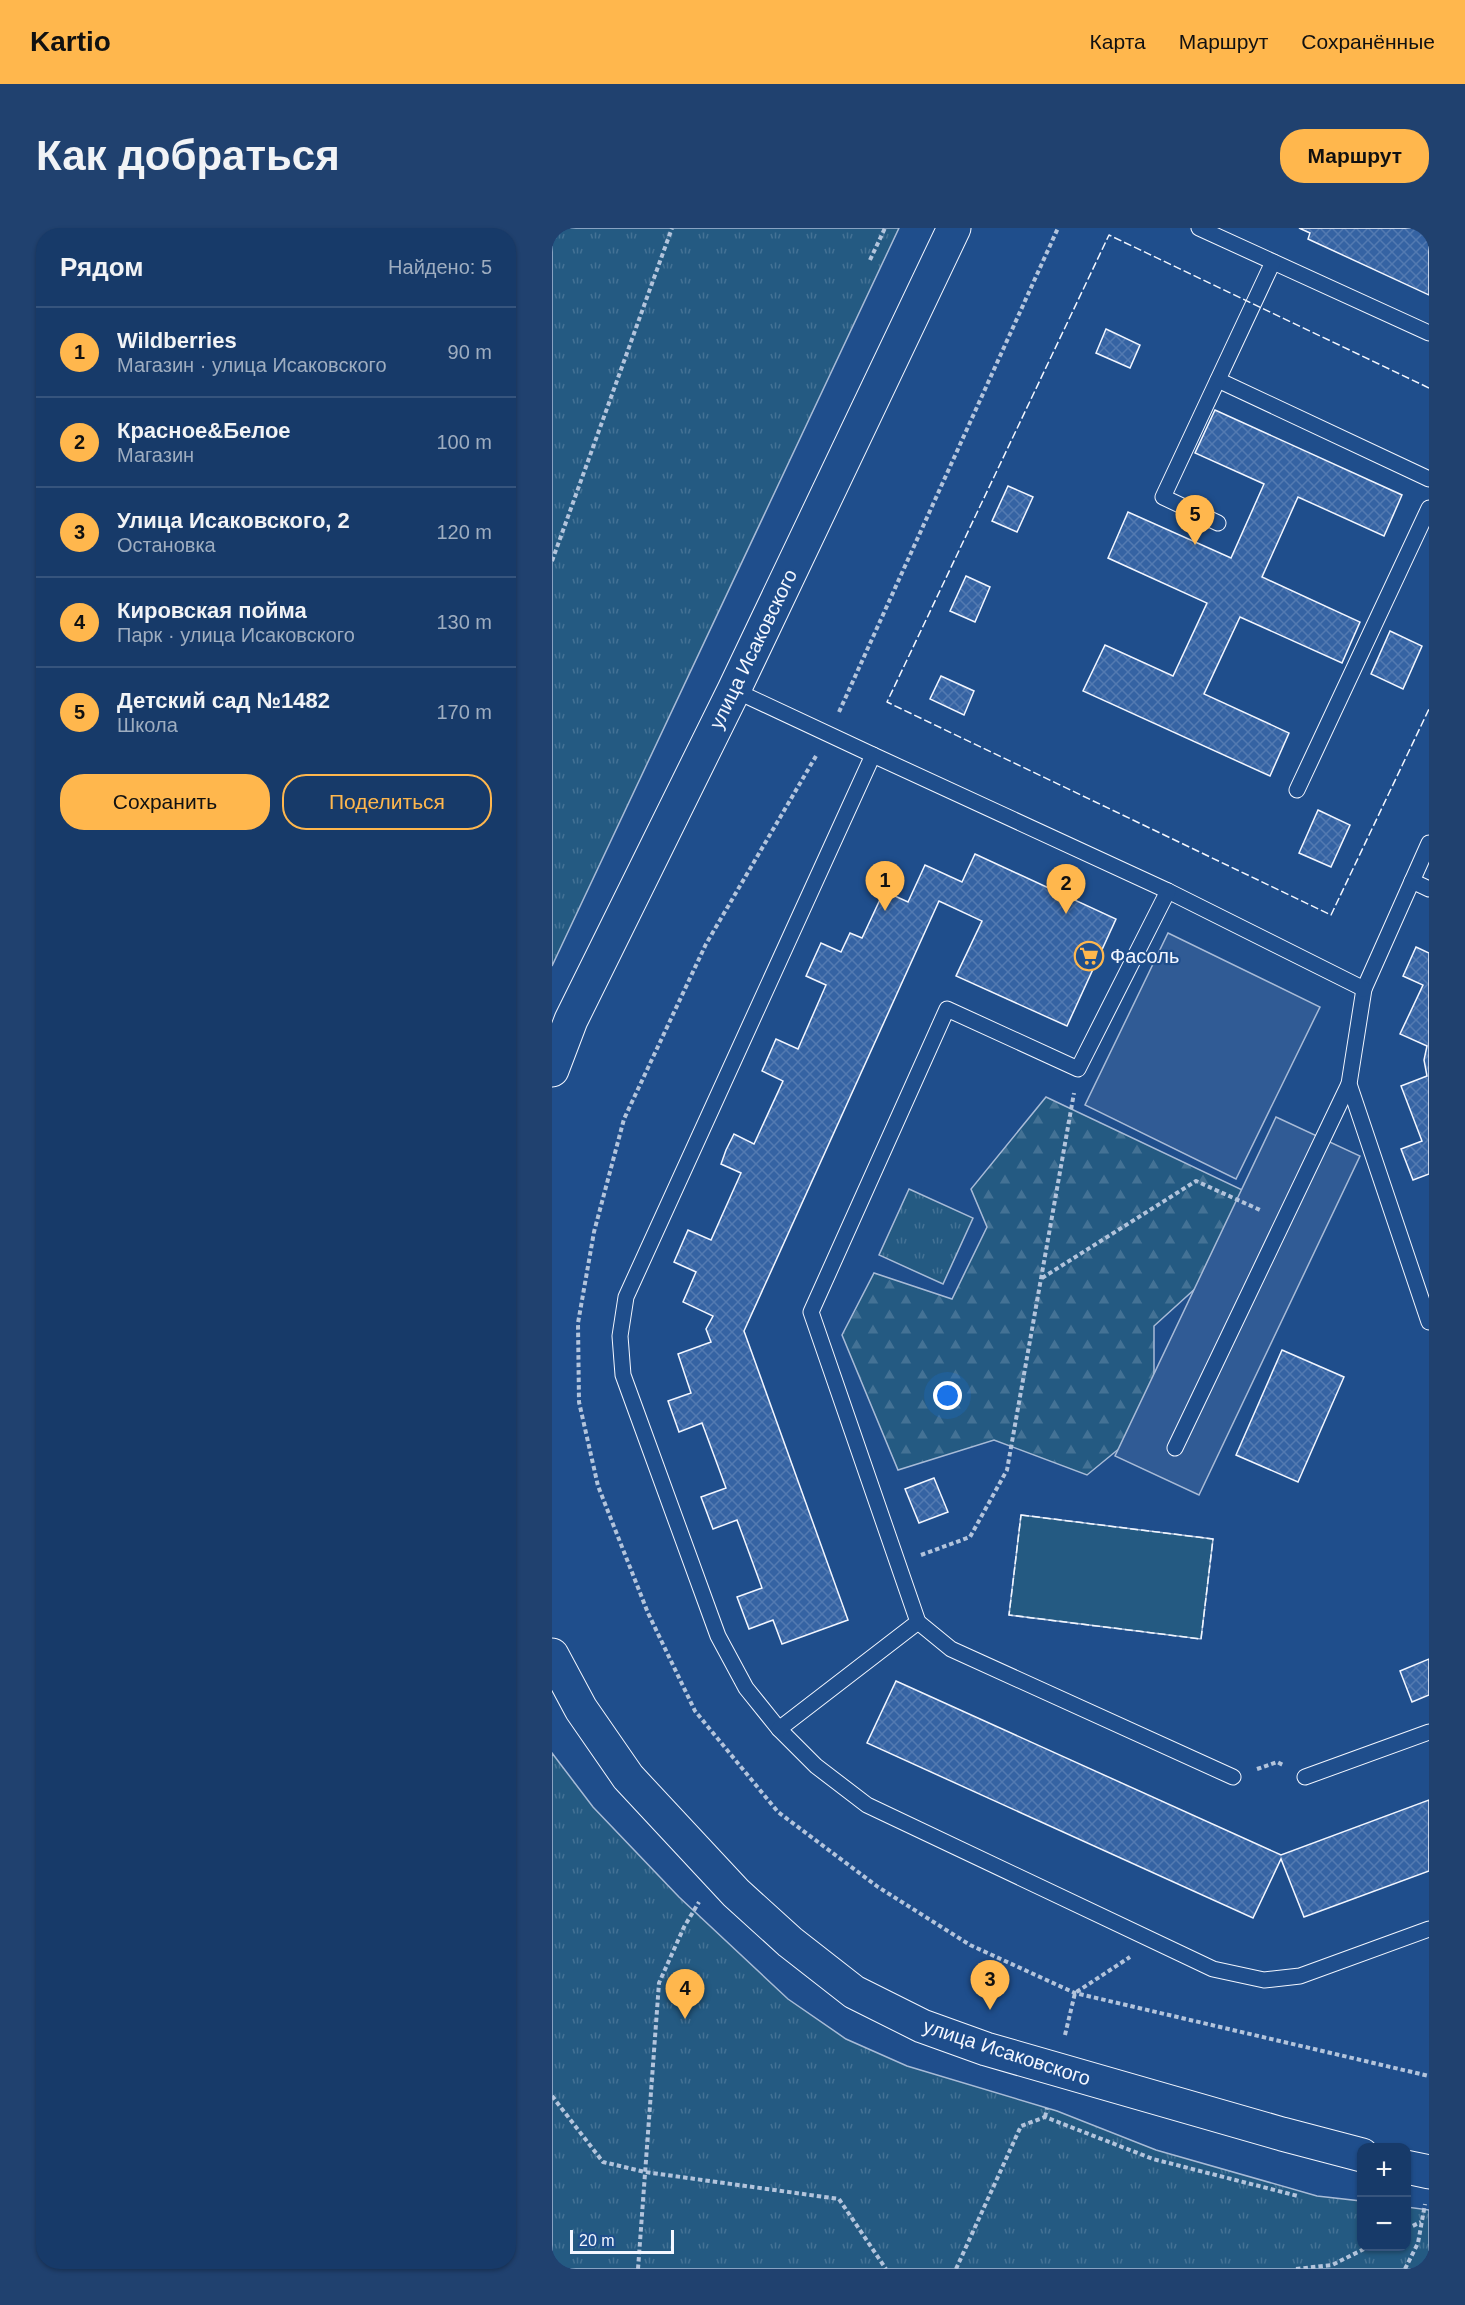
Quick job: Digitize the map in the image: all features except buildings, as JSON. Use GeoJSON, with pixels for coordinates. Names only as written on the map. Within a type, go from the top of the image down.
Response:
{"type":"FeatureCollection","features":[{"type":"Feature","properties":{"kind":"street","name":"улица Исаковского"},"geometry":{"type":"LineString","coordinates":[[552,1070],[571,1020],[734,690],[954,228]]}},
{"type":"Feature","properties":{"kind":"street","name":"улица Исаковского"},"geometry":{"type":"LineString","coordinates":[[552,1655],[581,1709],[628,1777],[718,1874],[790,1941],[854,1992],[922,2026],[986,2049],[1357,2154]]}},
{"type":"Feature","properties":{"kind":"street"},"geometry":{"type":"LineString","coordinates":[[1411,2170],[1428,2185]]}},
{"type":"Feature","properties":{"kind":"lane"},"geometry":{"type":"LineString","coordinates":[[1198,228],[1429,333]]}},
{"type":"Feature","properties":{"kind":"lane"},"geometry":{"type":"LineString","coordinates":[[1218,523],[1163,497],[1273,262]]}},
{"type":"Feature","properties":{"kind":"lane"},"geometry":{"type":"LineString","coordinates":[[1218,380],[1429,479]]}},
{"type":"Feature","properties":{"kind":"lane"},"geometry":{"type":"LineString","coordinates":[[1298,790],[1429,508]]}},
{"type":"Feature","properties":{"kind":"lane"},"geometry":{"type":"LineString","coordinates":[[734,690],[1168,891],[1364,989]]}},
{"type":"Feature","properties":{"kind":"lane"},"geometry":{"type":"LineString","coordinates":[[873,755],[626,1297],[620,1336],[623,1375],[718,1636],[746,1688],[778,1729],[816,1766],[867,1805],[1213,1969],[1264,1980],[1300,1976],[1429,1929]]}},
{"type":"Feature","properties":{"kind":"lane"},"geometry":{"type":"LineString","coordinates":[[1175,1448],[1349,1084],[1364,989],[1429,843]]}},
{"type":"Feature","properties":{"kind":"lane"},"geometry":{"type":"LineString","coordinates":[[1412,881],[1429,889]]}},
{"type":"Feature","properties":{"kind":"lane"},"geometry":{"type":"LineString","coordinates":[[1168,891],[1078,1069],[947,1009],[811,1312],[918,1622],[951,1649],[1233,1777]]}},
{"type":"Feature","properties":{"kind":"lane"},"geometry":{"type":"LineString","coordinates":[[1349,1084],[1429,1322]]}},
{"type":"Feature","properties":{"kind":"lane"},"geometry":{"type":"LineString","coordinates":[[778,1729],[918,1622]]}},
{"type":"Feature","properties":{"kind":"lane"},"geometry":{"type":"LineString","coordinates":[[1305,1777],[1429,1732]]}},
{"type":"Feature","properties":{"kind":"path"},"geometry":{"type":"LineString","coordinates":[[552,561],[672,228]]}},
{"type":"Feature","properties":{"kind":"path"},"geometry":{"type":"LineString","coordinates":[[870,260],[885,228]]}},
{"type":"Feature","properties":{"kind":"path"},"geometry":{"type":"LineString","coordinates":[[706,944],[828,734],[1058,228]]}},
{"type":"Feature","properties":{"kind":"path"},"geometry":{"type":"LineString","coordinates":[[898,1564],[970,1537],[1007,1470],[1078,1069]]}},
{"type":"Feature","properties":{"kind":"path"},"geometry":{"type":"LineString","coordinates":[[1041,1279],[1196,1181],[1284,1221]]}},
{"type":"Feature","properties":{"kind":"path"},"geometry":{"type":"LineString","coordinates":[[1251,1771],[1277,1762]]}},
{"type":"Feature","properties":{"kind":"path"},"geometry":{"type":"LineString","coordinates":[[638,2269],[659,1983],[684,1927],[718,1874]]}},
{"type":"Feature","properties":{"kind":"path"},"geometry":{"type":"LineString","coordinates":[[1064,2039],[1075,1993],[1154,1941]]}},
{"type":"Feature","properties":{"kind":"path"},"geometry":{"type":"LineString","coordinates":[[970,1945],[1075,1993],[1429,2076]]}},
{"type":"Feature","properties":{"kind":"path"},"geometry":{"type":"LineString","coordinates":[[552,2096],[603,2162],[645,2172],[838,2199],[886,2269]]}},
{"type":"Feature","properties":{"kind":"path"},"geometry":{"type":"LineString","coordinates":[[1045,2117],[1047,2108]]}},
{"type":"Feature","properties":{"kind":"path"},"geometry":{"type":"LineString","coordinates":[[956,2269],[1021,2126],[1045,2117],[1153,2160],[1298,2196]]}},
{"type":"Feature","properties":{"kind":"path"},"geometry":{"type":"LineString","coordinates":[[1405,2269],[1418,2243],[1428,2185]]}},
{"type":"Feature","properties":{"kind":"path"},"geometry":{"type":"LineString","coordinates":[[1411,2227],[1422,2222]]}},
{"type":"Feature","properties":{"kind":"path"},"geometry":{"type":"LineString","coordinates":[[1296,2269],[1332,2265],[1362,2251]]}},
{"type":"Feature","properties":{"kind":"green space"},"geometry":{"type":"Polygon","coordinates":[[[552,228],[899,228],[552,966],[552,228]]]}},
{"type":"Feature","properties":{"kind":"green space"},"geometry":{"type":"Polygon","coordinates":[[[1046,1097],[1255,1196],[1208,1277],[1154,1326],[1154,1420],[1087,1475],[994,1440],[898,1470],[842,1335],[874,1273],[952,1299],[987,1227],[971,1189],[1046,1097]]]}},
{"type":"Feature","properties":{"kind":"green space"},"geometry":{"type":"Polygon","coordinates":[[[909,1189],[973,1218],[943,1284],[879,1255],[909,1189]]]}},
{"type":"Feature","properties":{"kind":"green space"},"geometry":{"type":"Polygon","coordinates":[[[1021,1515],[1213,1539],[1201,1639],[1009,1615],[1021,1515]]]}},
{"type":"Feature","properties":{"kind":"green space"},"geometry":{"type":"Polygon","coordinates":[[[552,1753],[593,1807],[679,1897],[788,1999],[846,2039],[907,2066],[1057,2111],[1156,2150],[1317,2196],[1357,2201],[1357,2251],[1411,2251],[1411,2208],[1429,2210],[1429,2269],[552,2269],[552,1753]]]}},
{"type":"Feature","properties":{"kind":"shaded area"},"geometry":{"type":"Polygon","coordinates":[[[1168,933],[1320,1007],[1236,1179],[1085,1105],[1168,933]]]}},
{"type":"Feature","properties":{"kind":"shaded area"},"geometry":{"type":"Polygon","coordinates":[[[1276,1117],[1360,1156],[1199,1495],[1115,1456],[1276,1117]]]}},
{"type":"Feature","properties":{"kind":"fence"},"geometry":{"type":"LineString","coordinates":[[1429,388],[1109,235],[887,702],[1331,915],[1429,709]]}},
{"type":"Feature","properties":{"kind":"fence"},"geometry":{"type":"LineString","coordinates":[[1021,1515],[1213,1539],[1201,1639],[1009,1615],[1021,1515]]}},
{"type":"Feature","properties":{"kind":"place","name":"Детский сад №1482"},"geometry":{"type":"Point","coordinates":[1195,545]}},
{"type":"Feature","properties":{"kind":"place","name":"Wildberries"},"geometry":{"type":"Point","coordinates":[885,911]}},
{"type":"Feature","properties":{"kind":"place","name":"Красное&Белое"},"geometry":{"type":"Point","coordinates":[1066,914]}},
{"type":"Feature","properties":{"kind":"place","name":"Фасоль"},"geometry":{"type":"Point","coordinates":[1089,956]}},
{"type":"Feature","properties":{"kind":"place","name":"Улица Исаковского, 2"},"geometry":{"type":"Point","coordinates":[990,2010]}},
{"type":"Feature","properties":{"kind":"place","name":"Кировская пойма"},"geometry":{"type":"Point","coordinates":[685,2019]}}]}
